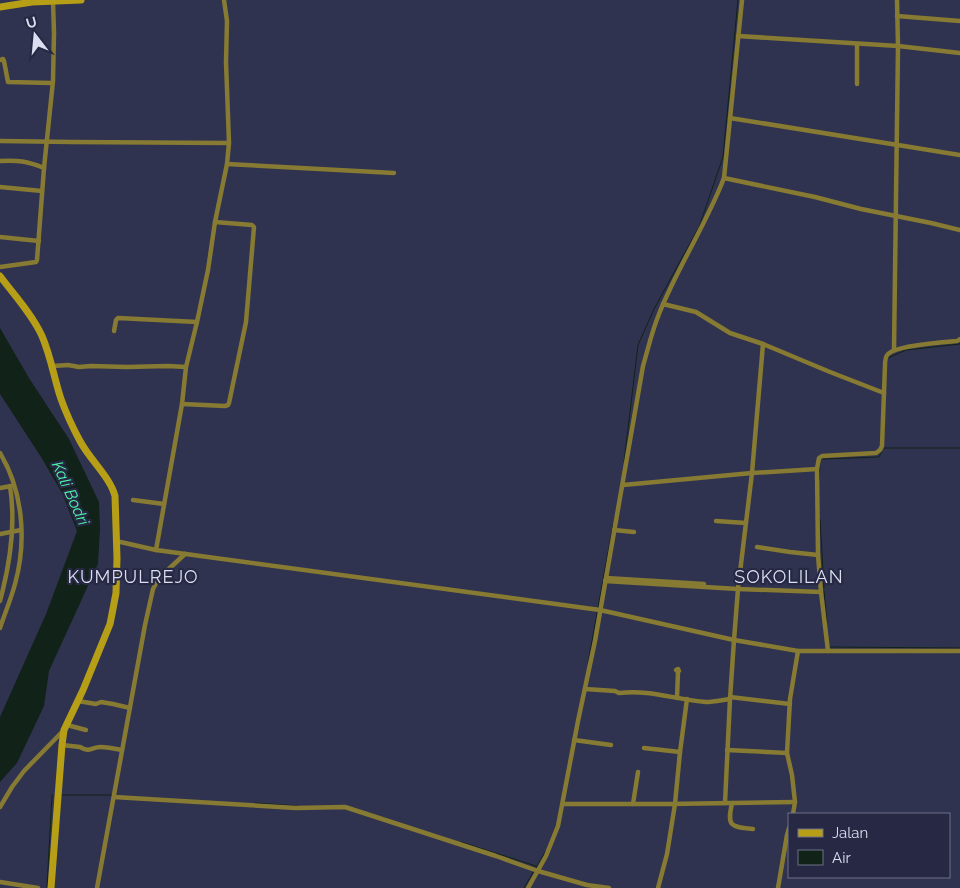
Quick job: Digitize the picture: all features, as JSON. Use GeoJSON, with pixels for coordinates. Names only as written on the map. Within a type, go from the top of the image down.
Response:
{"type":"FeatureCollection","features":[{"type":"Feature","properties":{"kind":"street"},"geometry":{"type":"LineString","coordinates":[[0,7],[32,1],[82,0]]}},
{"type":"Feature","properties":{"kind":"street"},"geometry":{"type":"LineString","coordinates":[[156,550],[182,404],[186,367],[208,270],[215,222],[227,164],[229,143],[226,62],[227,21],[224,0]]}},
{"type":"Feature","properties":{"kind":"street"},"geometry":{"type":"LineString","coordinates":[[528,888],[536,870],[546,856],[558,826],[584,689],[595,610],[606,580],[643,366],[650,340],[658,315],[717,196],[724,178],[742,0]]}},
{"type":"Feature","properties":{"kind":"street"},"geometry":{"type":"LineString","coordinates":[[894,350],[897,0]]}},
{"type":"Feature","properties":{"kind":"street"},"geometry":{"type":"LineString","coordinates":[[0,267],[36,262],[37,260],[52,83],[53,1]]}},
{"type":"Feature","properties":{"kind":"street"},"geometry":{"type":"LineString","coordinates":[[897,16],[960,21]]}},
{"type":"Feature","properties":{"kind":"street"},"geometry":{"type":"LineString","coordinates":[[738,36],[898,46],[960,53]]}},
{"type":"Feature","properties":{"kind":"street"},"geometry":{"type":"LineString","coordinates":[[857,44],[857,84]]}},
{"type":"Feature","properties":{"kind":"street"},"geometry":{"type":"LineString","coordinates":[[0,60],[3,59],[4,61],[8,82],[52,83]]}},
{"type":"Feature","properties":{"kind":"street"},"geometry":{"type":"LineString","coordinates":[[730,118],[960,155]]}},
{"type":"Feature","properties":{"kind":"street"},"geometry":{"type":"LineString","coordinates":[[0,141],[229,143]]}},
{"type":"Feature","properties":{"kind":"street"},"geometry":{"type":"LineString","coordinates":[[0,161],[30,162],[44,168]]}},
{"type":"Feature","properties":{"kind":"street"},"geometry":{"type":"LineString","coordinates":[[227,164],[394,173]]}},
{"type":"Feature","properties":{"kind":"street"},"geometry":{"type":"LineString","coordinates":[[724,178],[960,230]]}},
{"type":"Feature","properties":{"kind":"street"},"geometry":{"type":"LineString","coordinates":[[0,187],[42,191]]}},
{"type":"Feature","properties":{"kind":"street"},"geometry":{"type":"LineString","coordinates":[[182,404],[225,406],[229,403],[246,322],[254,227],[252,225],[215,222]]}},
{"type":"Feature","properties":{"kind":"street"},"geometry":{"type":"LineString","coordinates":[[0,237],[39,241]]}},
{"type":"Feature","properties":{"kind":"street"},"geometry":{"type":"LineString","coordinates":[[0,276],[35,323],[53,366],[61,399],[80,441],[112,488],[116,508],[116,593],[110,624],[66,728],[62,745],[51,888]]}},
{"type":"Feature","properties":{"kind":"street"},"geometry":{"type":"LineString","coordinates":[[664,304],[696,312],[730,333],[763,344],[884,393]]}},
{"type":"Feature","properties":{"kind":"street"},"geometry":{"type":"LineString","coordinates":[[114,331],[118,318],[197,322]]}},
{"type":"Feature","properties":{"kind":"street"},"geometry":{"type":"LineString","coordinates":[[828,651],[818,555],[817,469],[820,458],[822,456],[876,453],[880,450],[882,446],[885,365],[886,356],[889,352],[960,339]]}},
{"type":"Feature","properties":{"kind":"street"},"geometry":{"type":"LineString","coordinates":[[725,803],[734,640],[752,473],[763,344]]}},
{"type":"Feature","properties":{"kind":"street"},"geometry":{"type":"LineString","coordinates":[[53,366],[186,367]]}},
{"type":"Feature","properties":{"kind":"street"},"geometry":{"type":"LineString","coordinates":[[0,453],[12,486],[18,496],[22,542],[15,583],[0,628]]}},
{"type":"Feature","properties":{"kind":"street"},"geometry":{"type":"LineString","coordinates":[[623,485],[817,469]]}},
{"type":"Feature","properties":{"kind":"street"},"geometry":{"type":"LineString","coordinates":[[0,488],[12,486]]}},
{"type":"Feature","properties":{"kind":"street"},"geometry":{"type":"LineString","coordinates":[[0,601],[6,580],[12,532],[12,486]]}},
{"type":"Feature","properties":{"kind":"street"},"geometry":{"type":"LineString","coordinates":[[133,500],[164,504]]}},
{"type":"Feature","properties":{"kind":"street"},"geometry":{"type":"LineString","coordinates":[[716,521],[746,523]]}},
{"type":"Feature","properties":{"kind":"street"},"geometry":{"type":"LineString","coordinates":[[0,534],[21,530]]}},
{"type":"Feature","properties":{"kind":"street"},"geometry":{"type":"LineString","coordinates":[[614,530],[634,532]]}},
{"type":"Feature","properties":{"kind":"street"},"geometry":{"type":"LineString","coordinates":[[116,541],[156,550],[595,610],[734,640],[798,651],[960,651]]}},
{"type":"Feature","properties":{"kind":"street"},"geometry":{"type":"LineString","coordinates":[[757,546],[818,555]]}},
{"type":"Feature","properties":{"kind":"street"},"geometry":{"type":"LineString","coordinates":[[97,888],[154,589],[159,578],[185,554]]}},
{"type":"Feature","properties":{"kind":"street"},"geometry":{"type":"LineString","coordinates":[[606,580],[821,591]]}},
{"type":"Feature","properties":{"kind":"street"},"geometry":{"type":"LineString","coordinates":[[792,813],[795,802],[787,753],[790,704],[798,651]]}},
{"type":"Feature","properties":{"kind":"street"},"geometry":{"type":"LineString","coordinates":[[678,698],[678,672],[676,670],[678,669],[679,671]]}},
{"type":"Feature","properties":{"kind":"street"},"geometry":{"type":"LineString","coordinates":[[584,689],[608,690],[619,693],[654,693],[708,702],[730,698],[790,704]]}},
{"type":"Feature","properties":{"kind":"street"},"geometry":{"type":"LineString","coordinates":[[658,888],[667,854],[675,804],[687,699]]}},
{"type":"Feature","properties":{"kind":"street"},"geometry":{"type":"LineString","coordinates":[[78,701],[96,704],[101,702],[130,708]]}},
{"type":"Feature","properties":{"kind":"street"},"geometry":{"type":"LineString","coordinates":[[66,728],[86,730]]}},
{"type":"Feature","properties":{"kind":"street"},"geometry":{"type":"LineString","coordinates":[[0,807],[24,771],[66,728]]}},
{"type":"Feature","properties":{"kind":"street"},"geometry":{"type":"LineString","coordinates":[[574,740],[611,744]]}},
{"type":"Feature","properties":{"kind":"street"},"geometry":{"type":"LineString","coordinates":[[62,745],[89,750],[100,747],[122,750]]}},
{"type":"Feature","properties":{"kind":"street"},"geometry":{"type":"LineString","coordinates":[[644,748],[680,752]]}},
{"type":"Feature","properties":{"kind":"street"},"geometry":{"type":"LineString","coordinates":[[727,750],[787,753]]}},
{"type":"Feature","properties":{"kind":"street"},"geometry":{"type":"LineString","coordinates":[[633,804],[638,772]]}},
{"type":"Feature","properties":{"kind":"street"},"geometry":{"type":"LineString","coordinates":[[114,797],[296,808],[345,807],[536,870],[587,885],[609,888]]}},
{"type":"Feature","properties":{"kind":"street"},"geometry":{"type":"LineString","coordinates":[[562,804],[795,802]]}},
{"type":"Feature","properties":{"kind":"street"},"geometry":{"type":"LineString","coordinates":[[732,803],[729,817],[731,822],[737,827],[753,829]]}},
{"type":"Feature","properties":{"kind":"street"},"geometry":{"type":"LineString","coordinates":[[778,888],[788,832]]}},
{"type":"Feature","properties":{"kind":"street"},"geometry":{"type":"LineString","coordinates":[[0,882],[38,888]]}},
{"type":"Feature","properties":{"kind":"water","name":"Kali Bodri"},"geometry":{"type":"Polygon","coordinates":[[[0,328],[29,378],[69,439],[99,502],[100,529],[98,564],[49,671],[44,706],[17,763],[0,782],[0,717],[46,614],[77,531],[62,493],[0,394],[0,328]]]}},
{"type":"Feature","properties":{"kind":"waterway"},"geometry":{"type":"LineString","coordinates":[[624,462],[638,345],[654,309],[699,227],[723,157],[738,0]]}},
{"type":"Feature","properties":{"kind":"waterway"},"geometry":{"type":"LineString","coordinates":[[888,358],[906,350],[960,344]]}},
{"type":"Feature","properties":{"kind":"waterway"},"geometry":{"type":"LineString","coordinates":[[884,448],[960,448]]}},
{"type":"Feature","properties":{"kind":"waterway"},"geometry":{"type":"LineString","coordinates":[[822,459],[879,457],[882,451]]}},
{"type":"Feature","properties":{"kind":"waterway"},"geometry":{"type":"LineString","coordinates":[[819,480],[820,462]]}},
{"type":"Feature","properties":{"kind":"waterway"},"geometry":{"type":"LineString","coordinates":[[820,519],[824,588]]}},
{"type":"Feature","properties":{"kind":"waterway"},"geometry":{"type":"LineString","coordinates":[[588,663],[613,525]]}},
{"type":"Feature","properties":{"kind":"waterway"},"geometry":{"type":"LineString","coordinates":[[824,591],[827,622]]}},
{"type":"Feature","properties":{"kind":"waterway"},"geometry":{"type":"LineString","coordinates":[[829,646],[960,648]]}},
{"type":"Feature","properties":{"kind":"waterway"},"geometry":{"type":"LineString","coordinates":[[47,887],[53,795]]}},
{"type":"Feature","properties":{"kind":"waterway"},"geometry":{"type":"LineString","coordinates":[[61,795],[112,795]]}},
{"type":"Feature","properties":{"kind":"waterway"},"geometry":{"type":"LineString","coordinates":[[255,803],[298,806]]}},
{"type":"Feature","properties":{"kind":"waterway"},"geometry":{"type":"LineString","coordinates":[[461,842],[536,866]]}},
{"type":"Feature","properties":{"kind":"waterway"},"geometry":{"type":"LineString","coordinates":[[536,868],[545,852]]}},
{"type":"Feature","properties":{"kind":"waterway"},"geometry":{"type":"LineString","coordinates":[[524,888],[534,871]]}},
{"type":"Feature","properties":{"kind":"district","name":"KUMPULREJO"},"geometry":{"type":"Point","coordinates":[133,577]}},
{"type":"Feature","properties":{"kind":"district","name":"SOKOLILAN"},"geometry":{"type":"Point","coordinates":[789,577]}}]}
